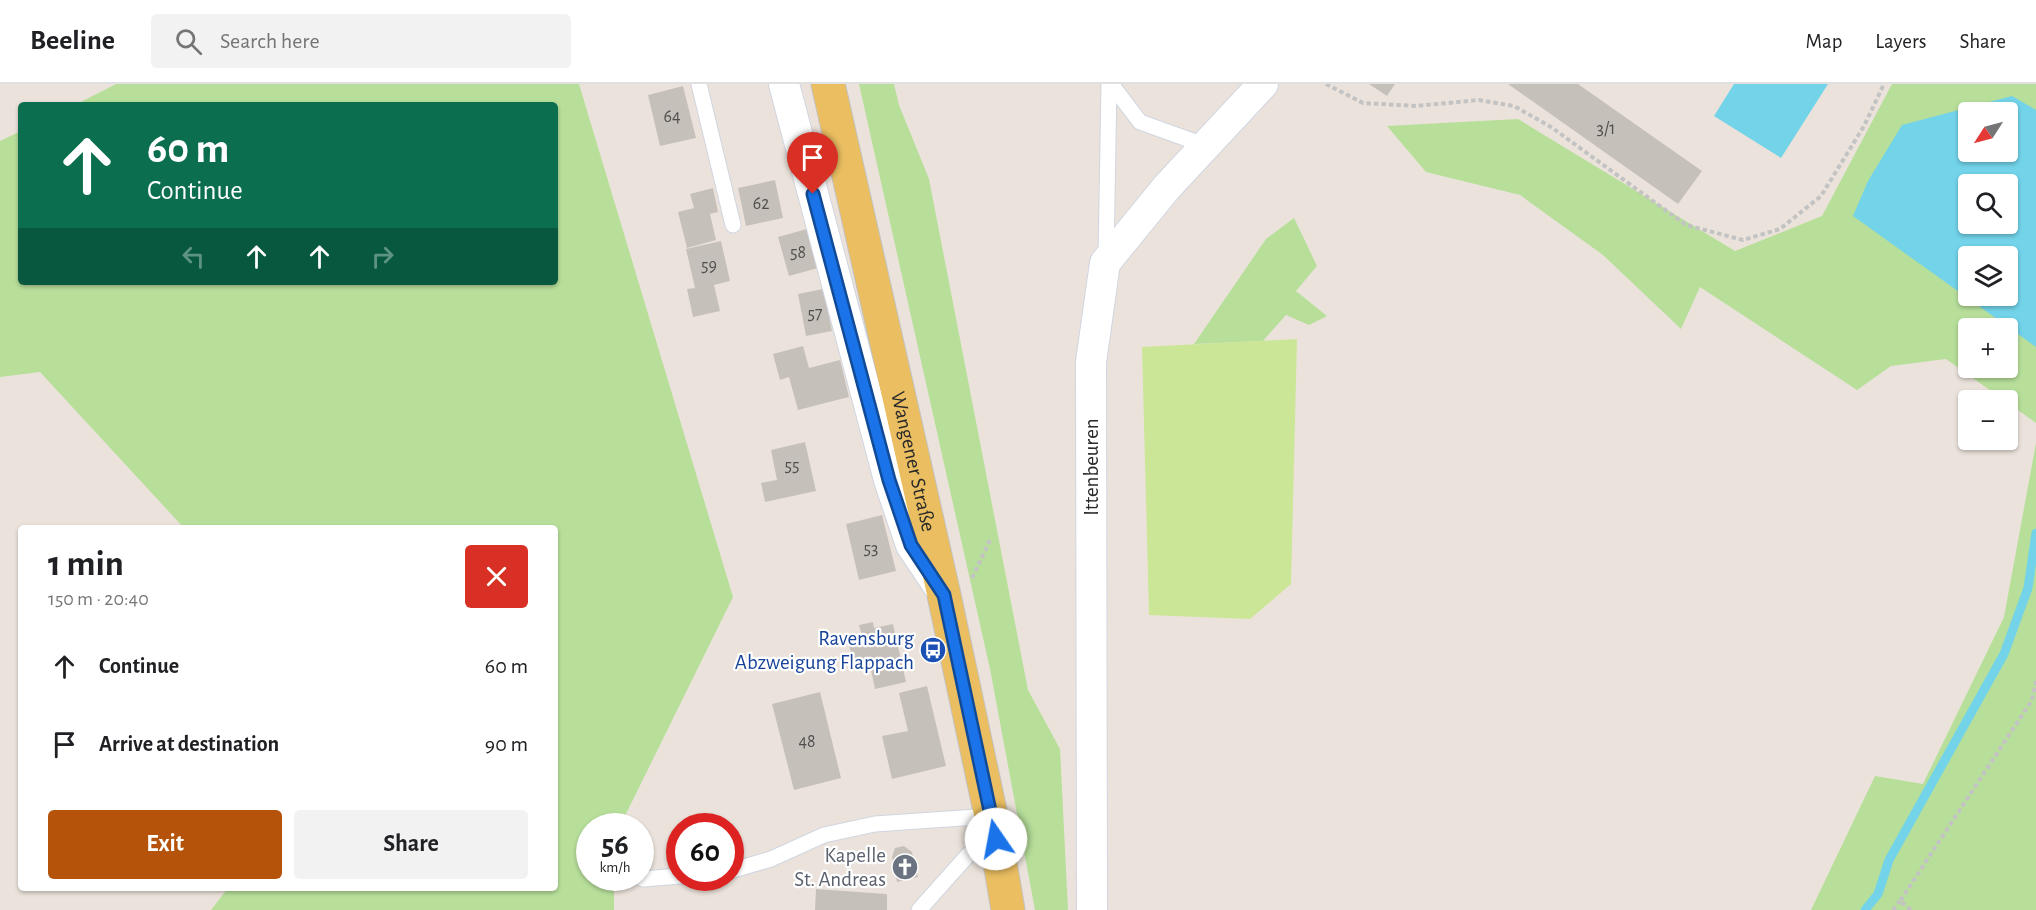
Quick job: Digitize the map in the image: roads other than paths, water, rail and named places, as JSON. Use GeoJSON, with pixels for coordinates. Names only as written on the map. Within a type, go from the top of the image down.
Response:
{"type":"FeatureCollection","features":[{"type":"Feature","properties":{"kind":"main road","name":"Wangener Straße"},"geometry":{"type":"LineString","coordinates":[[828,84],[958,588],[1008,910]]}},
{"type":"Feature","properties":{"kind":"street"},"geometry":{"type":"LineString","coordinates":[[784,84],[889,480],[911,545],[958,588]]}},
{"type":"Feature","properties":{"kind":"street"},"geometry":{"type":"LineString","coordinates":[[1106,263],[1204,145],[1263,84]]}},
{"type":"Feature","properties":{"kind":"street","name":"Ittenbeuren"},"geometry":{"type":"LineString","coordinates":[[1092,910],[1091,362],[1106,263]]}},
{"type":"Feature","properties":{"kind":"lane"},"geometry":{"type":"LineString","coordinates":[[699,84],[733,225]]}},
{"type":"Feature","properties":{"kind":"lane"},"geometry":{"type":"LineString","coordinates":[[1110,84],[1140,122],[1204,145]]}},
{"type":"Feature","properties":{"kind":"lane"},"geometry":{"type":"LineString","coordinates":[[1106,263],[1110,84]]}},
{"type":"Feature","properties":{"kind":"lane"},"geometry":{"type":"LineString","coordinates":[[744,867],[771,859],[824,835],[875,824],[994,827]]}},
{"type":"Feature","properties":{"kind":"lane"},"geometry":{"type":"LineString","coordinates":[[918,910],[994,827]]}},
{"type":"Feature","properties":{"kind":"water"},"geometry":{"type":"Polygon","coordinates":[[[1734,84],[1828,84],[1781,158],[1714,116],[1734,84]]]}},
{"type":"Feature","properties":{"kind":"water"},"geometry":{"type":"Polygon","coordinates":[[[2012,96],[2036,110],[2036,347],[2018,334],[2018,318],[1995,318],[1979,306],[2018,306],[2018,246],[1958,246],[1958,291],[1853,216],[1868,181],[1902,125],[1958,110],[1958,162],[2018,162],[2018,102],[1989,102],[2012,96]]]}},
{"type":"Feature","properties":{"kind":"waterway"},"geometry":{"type":"LineString","coordinates":[[1865,910],[1878,894],[1889,860],[2004,654],[2028,588],[2036,533]]}},
{"type":"Feature","properties":{"kind":"place","name":"Ravensburg Abzweigung Flappach"},"geometry":{"type":"Point","coordinates":[933,650]}},
{"type":"Feature","properties":{"kind":"place","name":"Kapelle St. Andreas"},"geometry":{"type":"Point","coordinates":[905,867]}}]}
